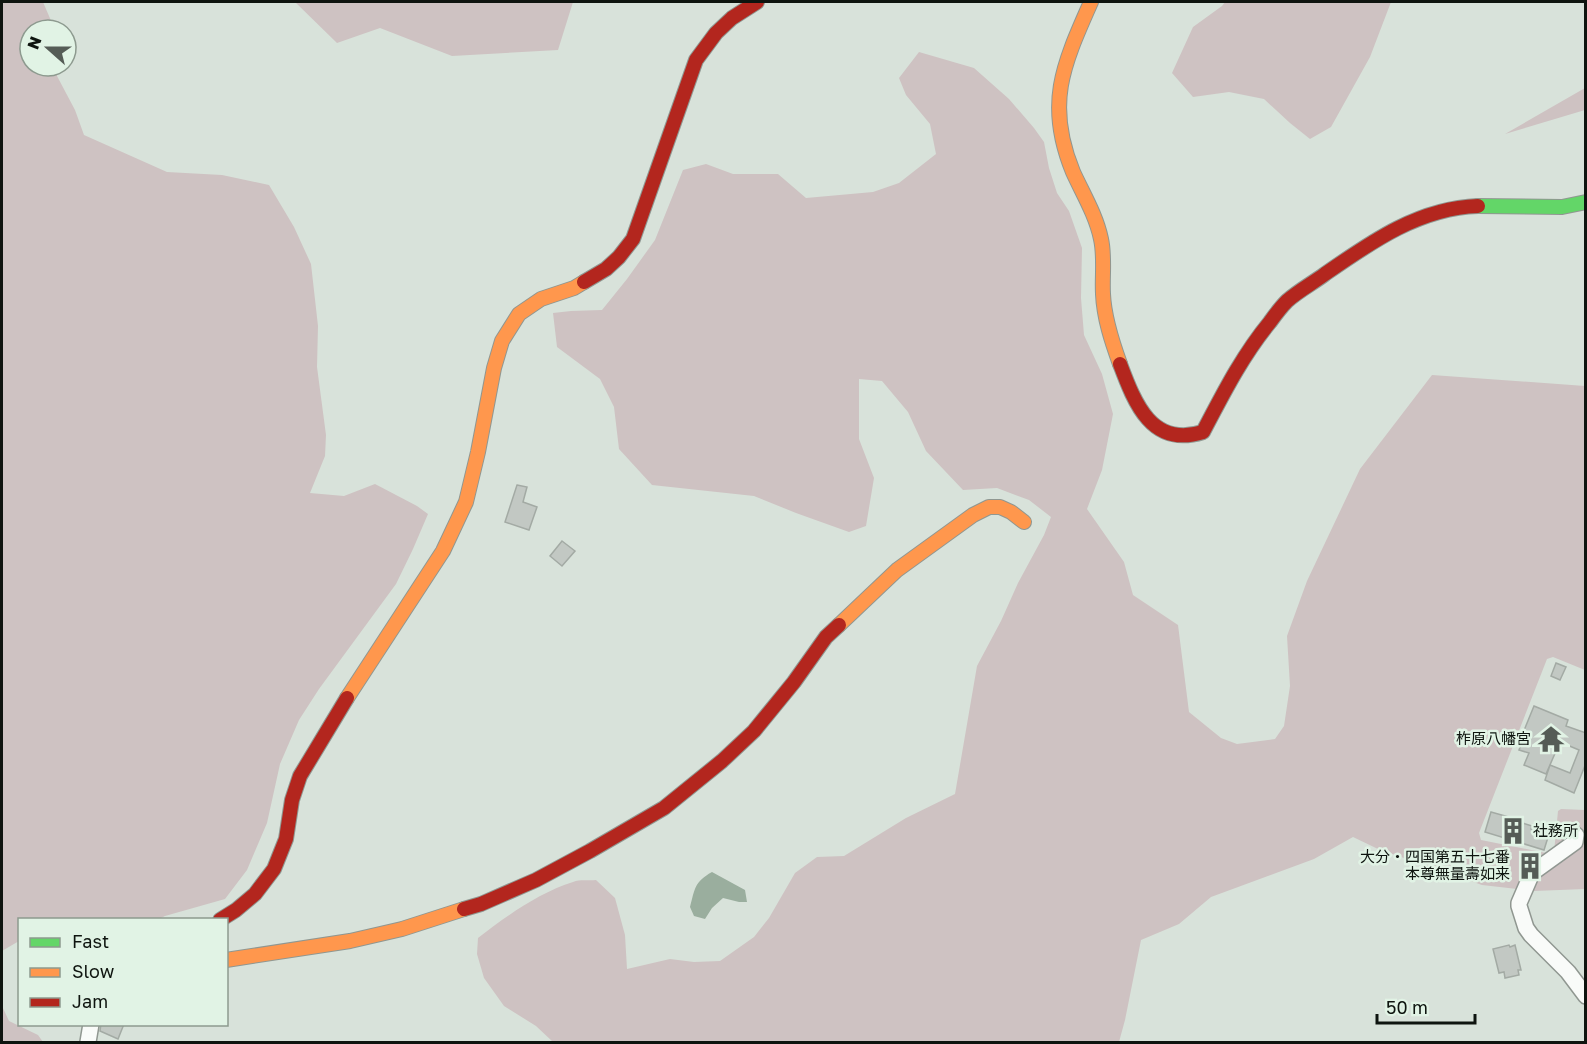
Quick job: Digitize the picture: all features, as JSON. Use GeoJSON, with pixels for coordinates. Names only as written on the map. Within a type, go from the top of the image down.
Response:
{"type":"FeatureCollection","features":[{"type":"Feature","properties":{"kind":"street"},"geometry":{"type":"LineString","coordinates":[[223,918],[255,894],[274,869],[286,839],[292,800],[300,776],[335,716],[443,551],[466,502],[494,368],[502,341],[519,314],[541,299],[574,288],[606,269],[620,257],[633,239],[696,60],[716,33],[732,18],[757,2]]}},
{"type":"Feature","properties":{"kind":"street"},"geometry":{"type":"LineString","coordinates":[[1091,2],[1072,44],[1060,83],[1058,109],[1060,135],[1070,166],[1101,237],[1104,300],[1110,333],[1132,394],[1145,419],[1162,432],[1179,437],[1193,436],[1203,432],[1238,366],[1255,340],[1287,300],[1359,250],[1401,225],[1428,215],[1465,206],[1562,207],[1586,202]]}},
{"type":"Feature","properties":{"kind":"street"},"geometry":{"type":"LineString","coordinates":[[228,960],[350,941],[402,929],[481,904],[536,880],[590,851],[664,808],[722,761],[754,731],[794,682],[826,637],[897,570],[973,515],[989,507],[1000,507],[1024,522]]}},
{"type":"Feature","properties":{"kind":"street"},"geometry":{"type":"LineString","coordinates":[[1576,835],[1575,842],[1532,873],[1519,906],[1526,928],[1531,935],[1568,972],[1586,996]]}},
{"type":"Feature","properties":{"kind":"street"},"geometry":{"type":"LineString","coordinates":[[87,1042],[91,1026]]}},
{"type":"Feature","properties":{"kind":"shaded area"},"geometry":{"type":"Polygon","coordinates":[[[2,2],[43,2],[50,18],[18,18],[18,78],[58,78],[75,110],[84,135],[167,172],[222,175],[269,185],[294,227],[311,264],[318,326],[317,367],[326,435],[325,456],[310,493],[344,496],[375,484],[428,514],[396,584],[299,720],[280,764],[267,823],[247,870],[225,899],[161,918],[18,918],[18,942],[2,951],[2,2]]]}},
{"type":"Feature","properties":{"kind":"shaded area"},"geometry":{"type":"Polygon","coordinates":[[[295,2],[573,2],[558,50],[452,56],[380,28],[337,43],[295,2]]]}},
{"type":"Feature","properties":{"kind":"shaded area"},"geometry":{"type":"Polygon","coordinates":[[[1225,2],[1391,2],[1370,57],[1331,127],[1310,139],[1264,99],[1229,92],[1193,97],[1172,73],[1193,27],[1225,2]]]}},
{"type":"Feature","properties":{"kind":"shaded area"},"geometry":{"type":"Polygon","coordinates":[[[919,52],[974,68],[1009,99],[1044,142],[1057,193],[1069,211],[1082,248],[1081,298],[1084,335],[1102,374],[1113,414],[1102,470],[1087,509],[1124,562],[1133,595],[1178,625],[1189,712],[1221,738],[1237,744],[1275,739],[1284,726],[1290,686],[1287,636],[1307,581],[1360,469],[1432,375],[1585,386],[1585,670],[1553,657],[1547,659],[1479,833],[1481,840],[1551,854],[1554,852],[1558,811],[1561,809],[1585,810],[1585,889],[1534,891],[1482,885],[1378,849],[1353,837],[1314,859],[1211,897],[1179,924],[1141,940],[1119,1042],[553,1042],[536,1026],[504,1006],[484,978],[477,954],[478,938],[511,914],[548,892],[576,881],[596,880],[615,898],[625,935],[627,969],[670,959],[694,962],[720,961],[754,937],[769,918],[795,873],[817,857],[844,856],[906,818],[955,794],[977,666],[1051,517],[1029,500],[997,488],[963,490],[926,451],[908,412],[882,381],[859,379],[859,439],[874,478],[866,526],[849,532],[754,496],[652,485],[619,449],[614,407],[600,379],[557,347],[553,313],[602,310],[655,240],[683,170],[706,164],[733,174],[778,174],[806,198],[873,192],[899,183],[936,154],[930,124],[906,95],[899,78],[919,52]]]}},
{"type":"Feature","properties":{"kind":"shaded area"},"geometry":{"type":"Polygon","coordinates":[[[1585,88],[1585,110],[1505,134],[1585,88]]]}},
{"type":"Feature","properties":{"kind":"shaded area"},"geometry":{"type":"Polygon","coordinates":[[[712,872],[745,890],[747,902],[723,898],[712,908],[705,919],[694,916],[690,907],[694,891],[698,883],[712,872]]]}},
{"type":"Feature","properties":{"kind":"shaded area"},"geometry":{"type":"Polygon","coordinates":[[[2,1006],[9,1021],[38,1035],[43,1042],[2,1042],[2,1006]]]}},
{"type":"Feature","properties":{"kind":"building"},"geometry":{"type":"Polygon","coordinates":[[[517,485],[527,487],[523,502],[537,507],[529,530],[505,522],[517,485]]]}},
{"type":"Feature","properties":{"kind":"building"},"geometry":{"type":"Polygon","coordinates":[[[562,541],[575,551],[562,566],[550,556],[562,541]]]}},
{"type":"Feature","properties":{"kind":"building"},"geometry":{"type":"Polygon","coordinates":[[[1556,663],[1566,667],[1560,680],[1551,676],[1556,663]]]}},
{"type":"Feature","properties":{"kind":"building"},"geometry":{"type":"Polygon","coordinates":[[[1534,706],[1568,720],[1566,726],[1586,733],[1586,763],[1574,793],[1545,780],[1550,765],[1570,773],[1579,750],[1560,742],[1546,774],[1524,765],[1529,753],[1519,750],[1534,706]]]}},
{"type":"Feature","properties":{"kind":"building","name":"社務所"},"geometry":{"type":"Polygon","coordinates":[[[1491,812],[1516,819],[1516,821],[1532,826],[1531,829],[1549,834],[1544,850],[1485,832],[1491,812]]]}},
{"type":"Feature","properties":{"kind":"building"},"geometry":{"type":"Polygon","coordinates":[[[1509,945],[1510,947],[1515,945],[1521,970],[1518,970],[1519,975],[1505,978],[1504,972],[1499,973],[1493,949],[1509,945]]]}},
{"type":"Feature","properties":{"kind":"building"},"geometry":{"type":"Polygon","coordinates":[[[101,1026],[123,1026],[118,1039],[100,1031],[101,1026]]]}},
{"type":"Feature","properties":{"kind":"traffic: fast"},"geometry":{"type":"LineString","coordinates":[[1478,206],[1562,207],[1586,202]]}},
{"type":"Feature","properties":{"kind":"traffic: slow"},"geometry":{"type":"LineString","coordinates":[[1091,2],[1072,46],[1061,85],[1060,126],[1073,172],[1099,230],[1103,253],[1105,312],[1120,364]]}},
{"type":"Feature","properties":{"kind":"traffic: slow"},"geometry":{"type":"LineString","coordinates":[[347,698],[443,551],[466,502],[494,368],[502,341],[519,314],[541,299],[574,288],[584,282]]}},
{"type":"Feature","properties":{"kind":"traffic: slow"},"geometry":{"type":"LineString","coordinates":[[839,625],[897,570],[973,515],[989,507],[1000,507],[1024,522]]}},
{"type":"Feature","properties":{"kind":"traffic: slow"},"geometry":{"type":"LineString","coordinates":[[228,960],[350,941],[402,929],[464,909]]}},
{"type":"Feature","properties":{"kind":"traffic: jam"},"geometry":{"type":"LineString","coordinates":[[584,282],[606,269],[633,239],[696,60],[716,33],[732,18],[757,2]]}},
{"type":"Feature","properties":{"kind":"traffic: jam"},"geometry":{"type":"LineString","coordinates":[[1120,364],[1139,407],[1158,428],[1171,434],[1185,435],[1203,432],[1251,348],[1291,297],[1360,250],[1397,229],[1436,213],[1478,206]]}},
{"type":"Feature","properties":{"kind":"traffic: jam"},"geometry":{"type":"LineString","coordinates":[[464,909],[536,880],[664,808],[722,761],[754,731],[794,682],[826,637],[839,625]]}},
{"type":"Feature","properties":{"kind":"traffic: jam"},"geometry":{"type":"LineString","coordinates":[[223,918],[255,894],[274,869],[286,839],[292,800],[300,776],[347,698]]}},
{"type":"Feature","properties":{"kind":"place","name":"柞原八幡宮"},"geometry":{"type":"Point","coordinates":[1551,739]}},
{"type":"Feature","properties":{"kind":"place","name":"社務所"},"geometry":{"type":"Point","coordinates":[1513,831]}},
{"type":"Feature","properties":{"kind":"place","name":"大分・四国第五十七番 本尊無量壽如来"},"geometry":{"type":"Point","coordinates":[1530,866]}}]}
